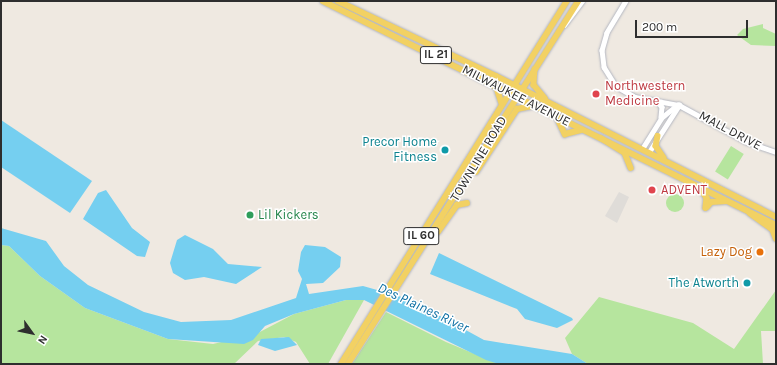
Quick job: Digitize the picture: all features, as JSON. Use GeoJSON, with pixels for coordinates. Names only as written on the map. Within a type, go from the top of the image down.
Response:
{"type":"FeatureCollection","features":[{"type":"Feature","properties":{"kind":"main road","name":"MILWAUKEE AVENUE"},"geometry":{"type":"LineString","coordinates":[[322,1],[496,85],[537,107],[646,158],[698,187]]}},
{"type":"Feature","properties":{"kind":"main road","name":"MILWAUKEE AVENUE"},"geometry":{"type":"LineString","coordinates":[[338,1],[514,84],[642,149]]}},
{"type":"Feature","properties":{"kind":"main road","name":"TOWNLINE ROAD"},"geometry":{"type":"LineString","coordinates":[[374,316],[501,105],[567,1]]}},
{"type":"Feature","properties":{"kind":"main road","name":"TOWNLINE ROAD"},"geometry":{"type":"LineString","coordinates":[[395,281],[424,249],[517,96],[578,1]]}},
{"type":"Feature","properties":{"kind":"main road"},"geometry":{"type":"LineString","coordinates":[[536,66],[534,85],[542,96],[580,117]]}},
{"type":"Feature","properties":{"kind":"main road"},"geometry":{"type":"LineString","coordinates":[[496,85],[501,105]]}},
{"type":"Feature","properties":{"kind":"main road"},"geometry":{"type":"LineString","coordinates":[[462,188],[470,181],[517,109],[524,106],[537,107]]}},
{"type":"Feature","properties":{"kind":"main road"},"geometry":{"type":"LineString","coordinates":[[556,116],[565,134],[586,130]]}},
{"type":"Feature","properties":{"kind":"main road"},"geometry":{"type":"LineString","coordinates":[[600,136],[606,144],[625,153],[631,168]]}},
{"type":"Feature","properties":{"kind":"main road"},"geometry":{"type":"LineString","coordinates":[[658,136],[656,146],[671,163]]}},
{"type":"Feature","properties":{"kind":"main road","name":"IL 21"},"geometry":{"type":"LineString","coordinates":[[642,149],[776,216]]}},
{"type":"Feature","properties":{"kind":"main road"},"geometry":{"type":"LineString","coordinates":[[698,187],[707,198],[706,208],[711,202],[726,201]]}},
{"type":"Feature","properties":{"kind":"main road","name":"IL 21"},"geometry":{"type":"LineString","coordinates":[[698,187],[776,225]]}},
{"type":"Feature","properties":{"kind":"main road"},"geometry":{"type":"LineString","coordinates":[[424,249],[457,205],[467,203]]}},
{"type":"Feature","properties":{"kind":"main road"},"geometry":{"type":"LineString","coordinates":[[749,211],[773,230],[776,238]]}},
{"type":"Feature","properties":{"kind":"main road","name":"IL 60"},"geometry":{"type":"LineString","coordinates":[[341,364],[374,316]]}},
{"type":"Feature","properties":{"kind":"main road","name":"IL 60"},"geometry":{"type":"LineString","coordinates":[[348,364],[374,316]]}},
{"type":"Feature","properties":{"kind":"street"},"geometry":{"type":"LineString","coordinates":[[560,28],[582,1]]}},
{"type":"Feature","properties":{"kind":"street","name":"MALL DRIVE"},"geometry":{"type":"LineString","coordinates":[[626,1],[605,37],[604,68],[622,91],[679,105],[747,142],[776,152]]}},
{"type":"Feature","properties":{"kind":"street"},"geometry":{"type":"LineString","coordinates":[[656,100],[662,107],[661,118]]}},
{"type":"Feature","properties":{"kind":"street"},"geometry":{"type":"LineString","coordinates":[[642,149],[661,118],[670,107],[679,105]]}},
{"type":"Feature","properties":{"kind":"street"},"geometry":{"type":"LineString","coordinates":[[649,152],[679,105]]}},
{"type":"Feature","properties":{"kind":"green space"},"geometry":{"type":"Polygon","coordinates":[[[763,24],[763,28],[776,34],[776,46],[751,45],[737,35],[743,29],[763,24]]]}},
{"type":"Feature","properties":{"kind":"green space"},"geometry":{"type":"Polygon","coordinates":[[[731,146],[744,154],[728,179],[715,171],[731,146]]]}},
{"type":"Feature","properties":{"kind":"green space"},"geometry":{"type":"Polygon","coordinates":[[[675,194],[681,197],[684,203],[681,209],[675,212],[669,209],[666,203],[669,197],[675,194]]]}},
{"type":"Feature","properties":{"kind":"green space"},"geometry":{"type":"Polygon","coordinates":[[[1,245],[9,246],[40,276],[85,308],[168,339],[213,344],[256,334],[294,314],[346,300],[364,300],[328,364],[310,364],[296,342],[284,337],[258,341],[234,364],[1,364],[1,245]]]}},
{"type":"Feature","properties":{"kind":"green space"},"geometry":{"type":"Polygon","coordinates":[[[776,290],[776,331],[761,331],[763,364],[588,364],[572,354],[565,338],[599,297],[693,323],[734,349],[776,290]]]}},
{"type":"Feature","properties":{"kind":"green space"},"geometry":{"type":"Polygon","coordinates":[[[386,312],[446,342],[499,364],[352,364],[386,312]]]}},
{"type":"Feature","properties":{"kind":"shaded area"},"geometry":{"type":"Polygon","coordinates":[[[619,192],[629,197],[617,223],[605,216],[619,192]]]}},
{"type":"Feature","properties":{"kind":"water"},"geometry":{"type":"Polygon","coordinates":[[[1,120],[92,181],[70,213],[1,167],[1,120]]]}},
{"type":"Feature","properties":{"kind":"water"},"geometry":{"type":"Polygon","coordinates":[[[106,190],[132,228],[150,242],[145,257],[137,256],[83,219],[98,193],[106,190]]]}},
{"type":"Feature","properties":{"kind":"water","name":"Des Plaines River"},"geometry":{"type":"Polygon","coordinates":[[[1,228],[46,241],[64,266],[88,285],[144,312],[181,322],[231,320],[296,298],[302,279],[298,271],[301,252],[305,245],[325,247],[341,257],[340,267],[323,283],[306,284],[309,294],[363,286],[409,299],[484,340],[572,354],[588,364],[499,364],[486,360],[364,300],[346,300],[294,314],[265,326],[253,340],[244,344],[168,339],[85,308],[40,276],[9,246],[1,245],[1,228]]]}},
{"type":"Feature","properties":{"kind":"water"},"geometry":{"type":"Polygon","coordinates":[[[185,235],[213,249],[228,264],[262,267],[236,284],[204,277],[185,280],[173,273],[170,263],[177,240],[185,235]]]}},
{"type":"Feature","properties":{"kind":"water"},"geometry":{"type":"Polygon","coordinates":[[[439,253],[572,318],[573,320],[557,328],[525,319],[517,309],[430,274],[439,253]]]}},
{"type":"Feature","properties":{"kind":"water"},"geometry":{"type":"Polygon","coordinates":[[[289,337],[297,345],[275,351],[258,345],[261,339],[289,337]]]}},
{"type":"Feature","properties":{"kind":"place","name":"Northwestern Medicine"},"geometry":{"type":"Point","coordinates":[596,94]}},
{"type":"Feature","properties":{"kind":"place","name":"Precor Home Fitness"},"geometry":{"type":"Point","coordinates":[445,150]}},
{"type":"Feature","properties":{"kind":"place","name":"ADVENT"},"geometry":{"type":"Point","coordinates":[652,190]}},
{"type":"Feature","properties":{"kind":"place","name":"Lil Kickers"},"geometry":{"type":"Point","coordinates":[250,215]}},
{"type":"Feature","properties":{"kind":"place","name":"Lazy Dog"},"geometry":{"type":"Point","coordinates":[760,252]}},
{"type":"Feature","properties":{"kind":"place","name":"The Atworth"},"geometry":{"type":"Point","coordinates":[747,283]}}]}
